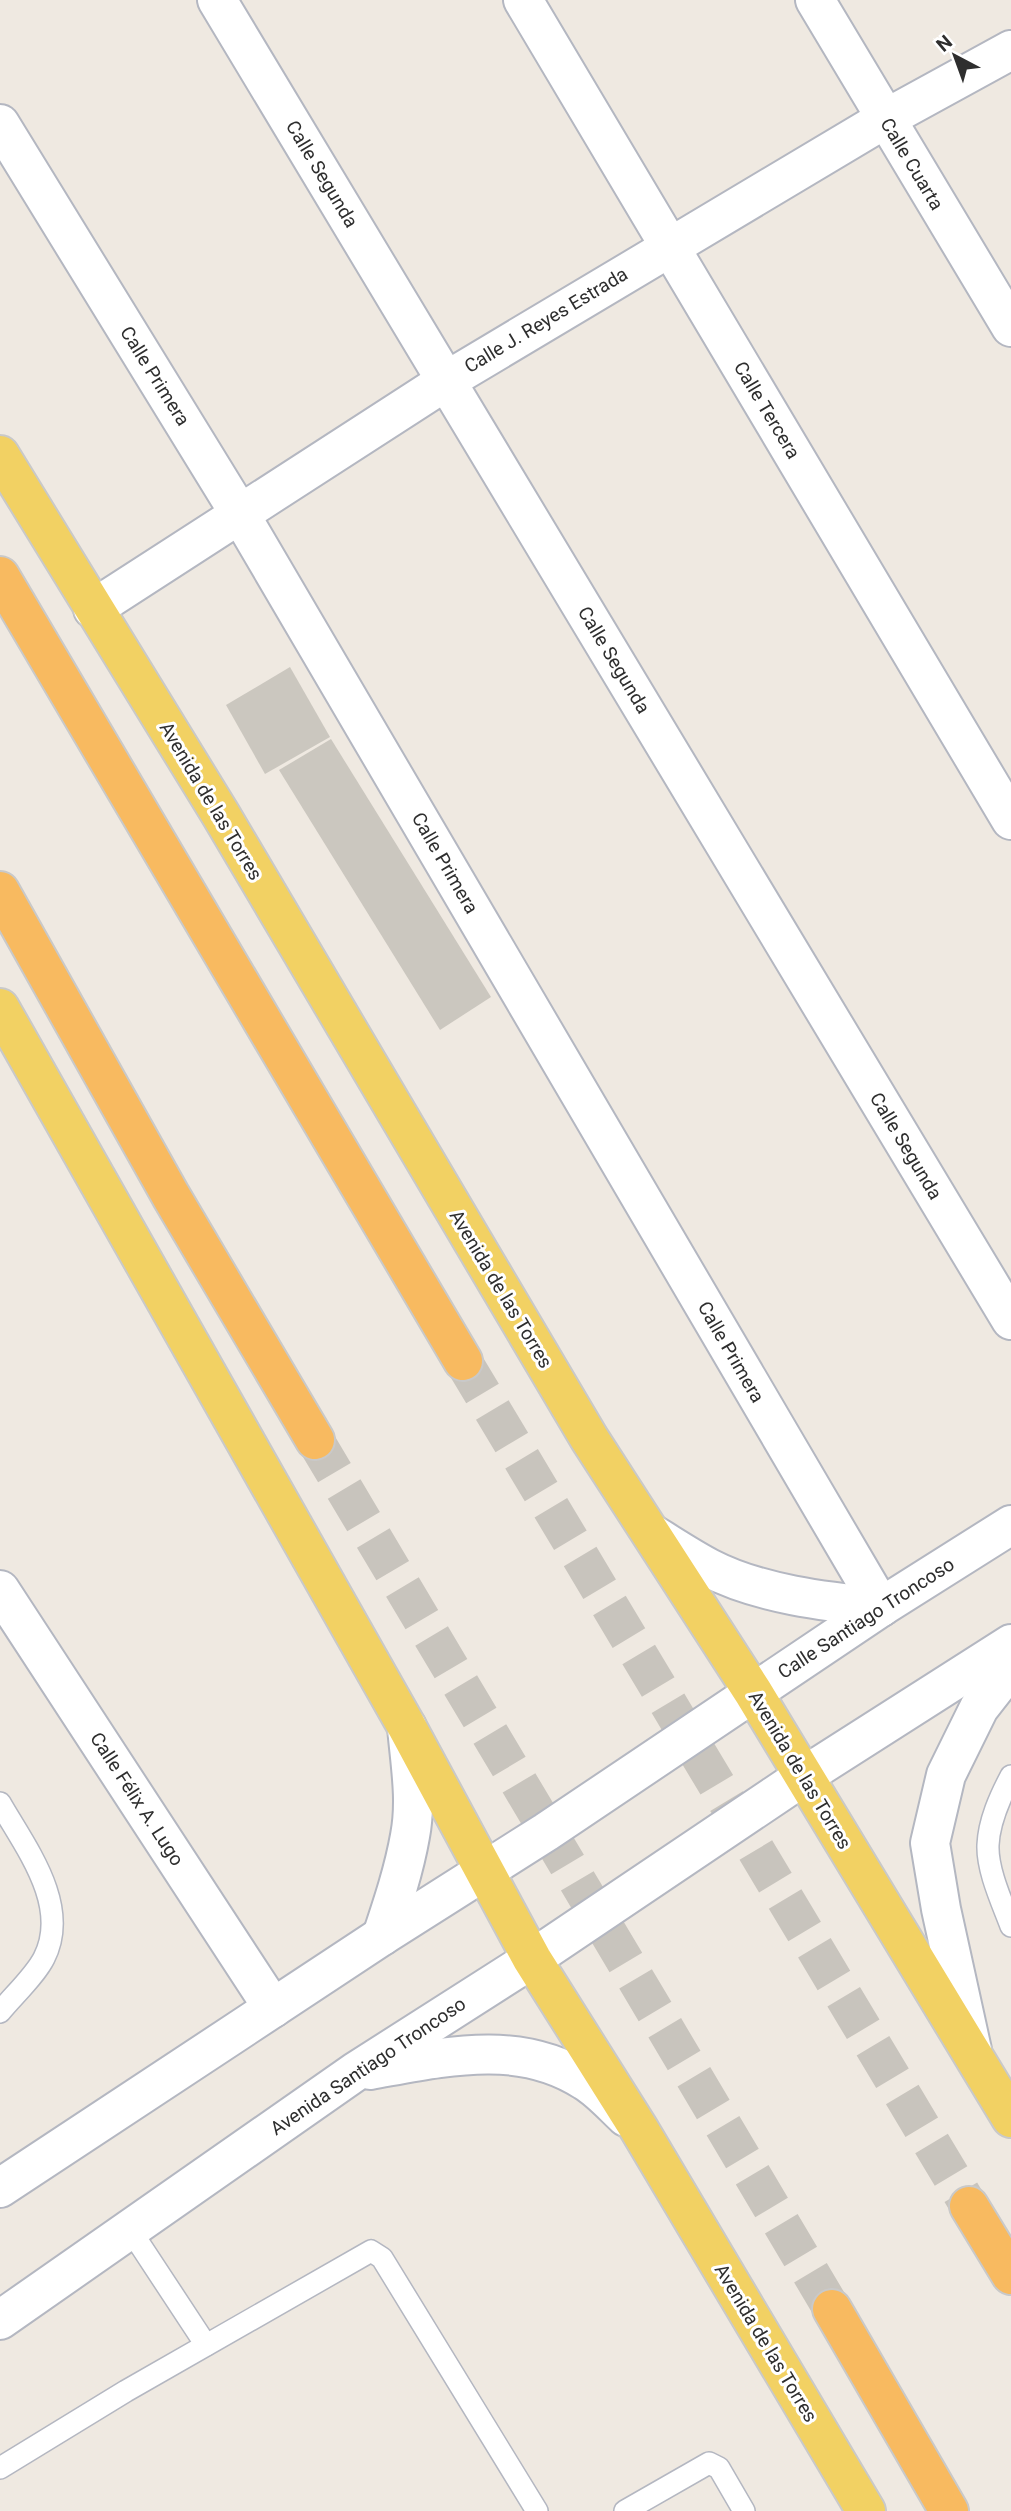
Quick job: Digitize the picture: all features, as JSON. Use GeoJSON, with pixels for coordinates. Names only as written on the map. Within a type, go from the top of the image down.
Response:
{"type":"FeatureCollection","features":[{"type":"Feature","properties":{"kind":"highway"},"geometry":{"type":"LineString","coordinates":[[0,576],[463,1361]]}},
{"type":"Feature","properties":{"kind":"highway"},"geometry":{"type":"LineString","coordinates":[[0,891],[171,1196],[315,1440]]}},
{"type":"Feature","properties":{"kind":"highway"},"geometry":{"type":"LineString","coordinates":[[969,2206],[1011,2275]]}},
{"type":"Feature","properties":{"kind":"highway"},"geometry":{"type":"LineString","coordinates":[[832,2309],[949,2511]]}},
{"type":"Feature","properties":{"kind":"main road","name":"Avenida de las Torres"},"geometry":{"type":"LineString","coordinates":[[0,454],[228,827],[589,1438],[753,1692],[1011,2118]]}},
{"type":"Feature","properties":{"kind":"main road","name":"Avenida de las Torres"},"geometry":{"type":"LineString","coordinates":[[0,1008],[407,1727],[532,1959],[639,2129],[866,2511]]}},
{"type":"Feature","properties":{"kind":"street","name":"Calle Segunda"},"geometry":{"type":"LineString","coordinates":[[217,0],[1011,1320]]}},
{"type":"Feature","properties":{"kind":"street","name":"Calle Tercera"},"geometry":{"type":"LineString","coordinates":[[523,0],[1011,820]]}},
{"type":"Feature","properties":{"kind":"street","name":"Calle Cuarta"},"geometry":{"type":"LineString","coordinates":[[815,0],[1011,327]]}},
{"type":"Feature","properties":{"kind":"street","name":"Calle J. Reyes Estrada"},"geometry":{"type":"LineString","coordinates":[[93,609],[241,516],[446,381],[885,119],[1011,50]]}},
{"type":"Feature","properties":{"kind":"street","name":"Calle Primera"},"geometry":{"type":"LineString","coordinates":[[0,124],[241,516],[881,1607]]}},
{"type":"Feature","properties":{"kind":"street","name":"Calle Santiago Troncoso"},"geometry":{"type":"LineString","coordinates":[[485,1870],[881,1607],[1011,1525]]}},
{"type":"Feature","properties":{"kind":"street"},"geometry":{"type":"LineString","coordinates":[[654,1535],[711,1569],[748,1583],[833,1603],[881,1607]]}},
{"type":"Feature","properties":{"kind":"street","name":"Calle Félix A. Lugo"},"geometry":{"type":"LineString","coordinates":[[0,1590],[273,2008]]}},
{"type":"Feature","properties":{"kind":"street"},"geometry":{"type":"LineString","coordinates":[[804,1776],[1011,1644]]}},
{"type":"Feature","properties":{"kind":"street"},"geometry":{"type":"LineString","coordinates":[[974,2058],[941,1909],[930,1843],[946,1775],[979,1708],[1011,1667]]}},
{"type":"Feature","properties":{"kind":"street"},"geometry":{"type":"LineString","coordinates":[[382,1936],[402,1873],[411,1833],[413,1790],[407,1727]]}},
{"type":"Feature","properties":{"kind":"street","name":"Avenida Santiago Troncoso"},"geometry":{"type":"LineString","coordinates":[[0,2319],[355,2072],[532,1959],[804,1776]]}},
{"type":"Feature","properties":{"kind":"street"},"geometry":{"type":"LineString","coordinates":[[0,2188],[485,1870]]}},
{"type":"Feature","properties":{"kind":"street"},"geometry":{"type":"LineString","coordinates":[[355,2072],[460,2054],[504,2053],[544,2061],[586,2081],[639,2129]]}},
{"type":"Feature","properties":{"kind":"lane"},"geometry":{"type":"LineString","coordinates":[[1011,1776],[997,1803],[988,1846],[996,1889],[1011,1926]]}},
{"type":"Feature","properties":{"kind":"lane"},"geometry":{"type":"LineString","coordinates":[[0,1803],[38,1870],[51,1902],[51,1939],[44,1959],[0,2012]]}},
{"type":"Feature","properties":{"kind":"lane"},"geometry":{"type":"LineString","coordinates":[[129,2228],[206,2345]]}},
{"type":"Feature","properties":{"kind":"lane"},"geometry":{"type":"LineString","coordinates":[[0,2468],[206,2345],[371,2251],[382,2258],[537,2511]]}},
{"type":"Feature","properties":{"kind":"lane"},"geometry":{"type":"LineString","coordinates":[[625,2511],[709,2463],[719,2468],[744,2511]]}},
{"type":"Feature","properties":{"kind":"building"},"geometry":{"type":"Polygon","coordinates":[[[290,667],[330,737],[265,774],[226,705],[290,667]]]}},
{"type":"Feature","properties":{"kind":"building"},"geometry":{"type":"Polygon","coordinates":[[[331,739],[491,997],[440,1030],[279,770],[331,739]]]}},
{"type":"Feature","properties":{"kind":"tunnel"},"geometry":{"type":"LineString","coordinates":[[463,1361],[969,2206]]}},
{"type":"Feature","properties":{"kind":"tunnel"},"geometry":{"type":"LineString","coordinates":[[315,1440],[832,2309]]}}]}
